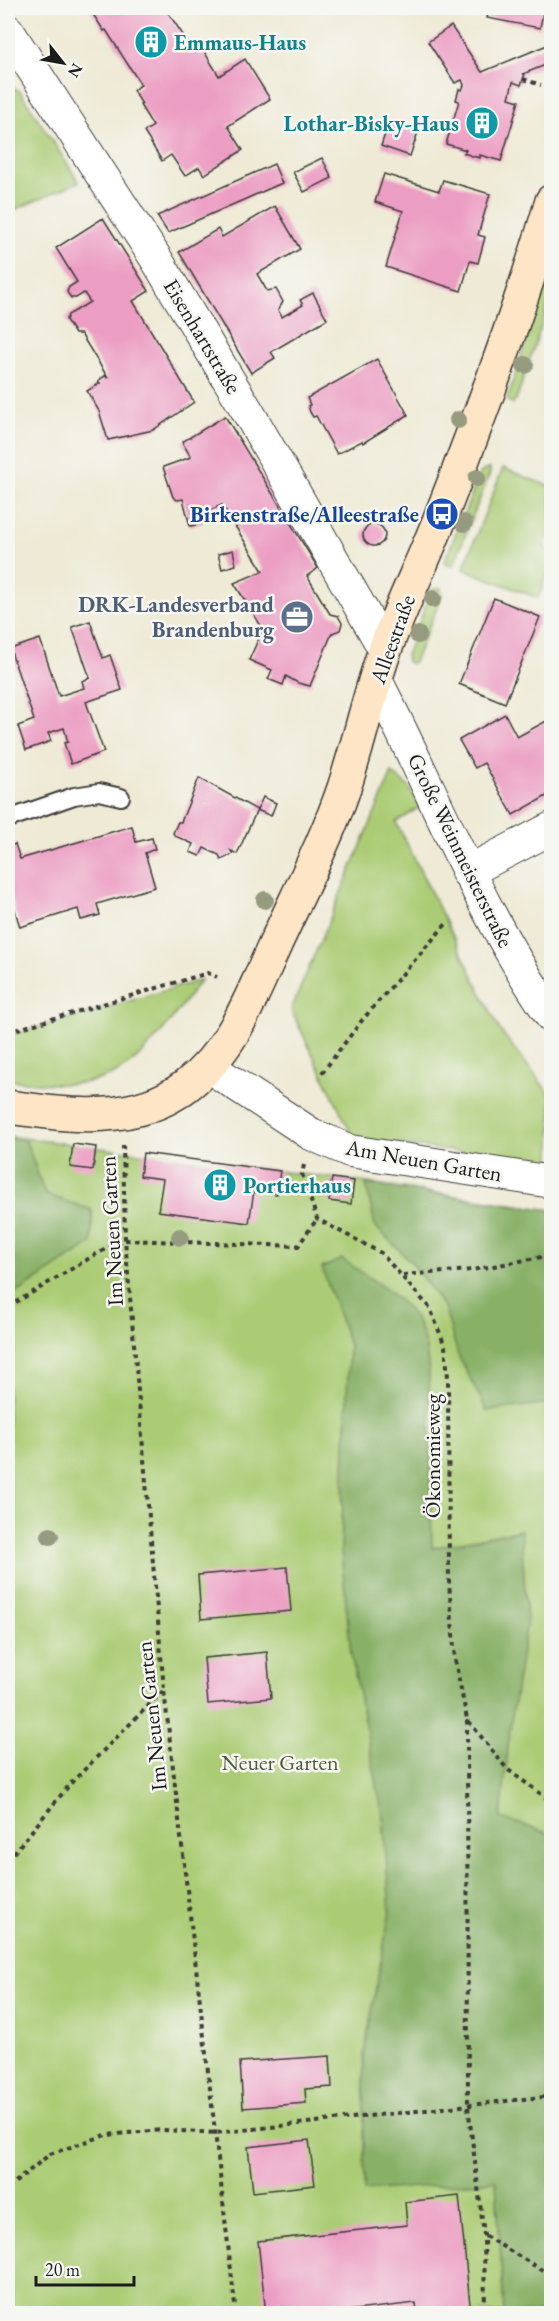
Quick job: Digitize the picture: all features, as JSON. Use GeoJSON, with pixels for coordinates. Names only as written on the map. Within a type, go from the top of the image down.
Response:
{"type":"FeatureCollection","features":[{"type":"Feature","properties":{"kind":"street","name":"Eisenhartstraße"},"geometry":{"type":"LineString","coordinates":[[8,31],[155,257],[257,427],[381,665]]}},
{"type":"Feature","properties":{"kind":"street","name":"Alleestraße"},"geometry":{"type":"LineString","coordinates":[[209,1067],[230,1040],[314,860],[343,791],[381,665],[471,438],[514,318],[552,201]]}},
{"type":"Feature","properties":{"kind":"street","name":"Große Weinmeisterstraße"},"geometry":{"type":"LineString","coordinates":[[381,665],[402,731],[467,872],[526,981],[552,1017]]}},
{"type":"Feature","properties":{"kind":"street"},"geometry":{"type":"LineString","coordinates":[[467,872],[552,828]]}},
{"type":"Feature","properties":{"kind":"street"},"geometry":{"type":"LineString","coordinates":[[8,1107],[63,1115],[122,1114],[154,1105],[183,1088],[209,1067]]}},
{"type":"Feature","properties":{"kind":"street","name":"Am Neuen Garten"},"geometry":{"type":"LineString","coordinates":[[209,1067],[311,1134],[350,1151],[552,1182]]}},
{"type":"Feature","properties":{"kind":"lane"},"geometry":{"type":"LineString","coordinates":[[8,819],[74,796],[99,792],[121,797]]}},
{"type":"Feature","properties":{"kind":"path"},"geometry":{"type":"LineString","coordinates":[[523,79],[541,85]]}},
{"type":"Feature","properties":{"kind":"path"},"geometry":{"type":"LineString","coordinates":[[322,1073],[363,1019],[447,924]]}},
{"type":"Feature","properties":{"kind":"path"},"geometry":{"type":"LineString","coordinates":[[8,1032],[208,973],[217,977]]}},
{"type":"Feature","properties":{"kind":"path","name":"Im Neuen Garten"},"geometry":{"type":"LineString","coordinates":[[122,1114],[125,1240],[164,1690],[236,2313]]}},
{"type":"Feature","properties":{"kind":"path"},"geometry":{"type":"LineString","coordinates":[[8,1307],[98,1253],[125,1240],[298,1246],[317,1219],[302,1174],[311,1134]]}},
{"type":"Feature","properties":{"kind":"path","name":"Ökonomieweg"},"geometry":{"type":"LineString","coordinates":[[317,1219],[381,1253],[430,1308],[445,1346],[448,1377],[449,1583],[454,1660],[467,1719],[507,1769],[552,1802]]}},
{"type":"Feature","properties":{"kind":"path"},"geometry":{"type":"LineString","coordinates":[[402,1275],[472,1270],[552,1255]]}},
{"type":"Feature","properties":{"kind":"path"},"geometry":{"type":"LineString","coordinates":[[8,1860],[71,1783],[164,1690]]}},
{"type":"Feature","properties":{"kind":"path"},"geometry":{"type":"LineString","coordinates":[[467,1719],[468,2106],[484,2235],[485,2313]]}},
{"type":"Feature","properties":{"kind":"path"},"geometry":{"type":"LineString","coordinates":[[8,2188],[50,2154],[106,2135],[163,2130],[216,2133],[552,2096]]}},
{"type":"Feature","properties":{"kind":"path"},"geometry":{"type":"LineString","coordinates":[[484,2235],[552,2276]]}},
{"type":"Feature","properties":{"kind":"green space"},"geometry":{"type":"Polygon","coordinates":[[[12,88],[20,91],[79,182],[12,211],[8,200],[8,183],[12,181],[8,171],[8,89],[9,91],[12,88]]]}},
{"type":"Feature","properties":{"kind":"green space"},"geometry":{"type":"Polygon","coordinates":[[[551,262],[551,297],[516,400],[512,404],[507,400],[551,262]]]}},
{"type":"Feature","properties":{"kind":"green space"},"geometry":{"type":"Polygon","coordinates":[[[490,468],[453,566],[444,562],[481,472],[490,468]]]}},
{"type":"Feature","properties":{"kind":"green space"},"geometry":{"type":"Polygon","coordinates":[[[503,468],[551,487],[551,529],[544,548],[551,552],[551,565],[538,598],[463,569],[503,468]]]}},
{"type":"Feature","properties":{"kind":"green space"},"geometry":{"type":"Polygon","coordinates":[[[441,588],[442,596],[414,662],[411,664],[407,662],[406,655],[432,590],[441,588]]]}},
{"type":"Feature","properties":{"kind":"green space"},"geometry":{"type":"Polygon","coordinates":[[[392,773],[409,787],[420,807],[396,822],[500,1030],[551,1096],[551,1163],[354,1139],[291,1010],[392,773]]]}},
{"type":"Feature","properties":{"kind":"green space"},"geometry":{"type":"Polygon","coordinates":[[[201,980],[154,1041],[121,1070],[94,1081],[80,1083],[51,1084],[8,1080],[8,1036],[201,980]]]}},
{"type":"Feature","properties":{"kind":"green space","name":"Neuer Garten"},"geometry":{"type":"Polygon","coordinates":[[[8,1136],[354,1181],[551,1210],[551,2313],[8,2314],[8,1136]]]}},
{"type":"Feature","properties":{"kind":"green space"},"geometry":{"type":"Polygon","coordinates":[[[8,1138],[26,1141],[45,1194],[92,1210],[92,1243],[8,1299],[8,1138]]]}},
{"type":"Feature","properties":{"kind":"green space"},"geometry":{"type":"Polygon","coordinates":[[[366,1184],[551,1210],[551,1403],[487,1411],[458,1355],[445,1309],[413,1264],[375,1226],[366,1184]]]}},
{"type":"Feature","properties":{"kind":"green space"},"geometry":{"type":"Polygon","coordinates":[[[342,1259],[401,1302],[415,1319],[423,1338],[429,1373],[432,1548],[521,1530],[527,1620],[510,1728],[501,1818],[551,1834],[551,2313],[504,2313],[496,2181],[364,2191],[364,2054],[390,1911],[383,1816],[351,1654],[341,1551],[349,1345],[322,1268],[342,1259]]]}},
{"type":"Feature","properties":{"kind":"building"},"geometry":{"type":"Polygon","coordinates":[[[89,8],[165,8],[195,53],[202,48],[219,76],[245,59],[270,99],[228,126],[243,150],[204,175],[199,167],[185,176],[171,155],[162,161],[144,132],[153,126],[133,90],[141,85],[89,8]]]}},
{"type":"Feature","properties":{"kind":"building"},"geometry":{"type":"Polygon","coordinates":[[[489,8],[544,8],[540,28],[487,18],[489,8]]]}},
{"type":"Feature","properties":{"kind":"building","name":"Lothar-Bisky-Haus"},"geometry":{"type":"Polygon","coordinates":[[[451,26],[482,72],[552,43],[548,64],[523,74],[525,74],[521,85],[513,82],[509,98],[519,101],[501,161],[480,155],[480,158],[472,156],[464,153],[466,150],[446,144],[459,101],[456,100],[459,89],[462,90],[464,85],[462,80],[455,83],[428,42],[451,26]]]}},
{"type":"Feature","properties":{"kind":"building"},"geometry":{"type":"Polygon","coordinates":[[[389,122],[418,132],[410,156],[381,146],[389,122]]]}},
{"type":"Feature","properties":{"kind":"building"},"geometry":{"type":"Polygon","coordinates":[[[322,158],[332,178],[304,192],[293,172],[322,158]]]}},
{"type":"Feature","properties":{"kind":"building"},"geometry":{"type":"Polygon","coordinates":[[[274,164],[282,183],[168,233],[157,216],[274,164]]]}},
{"type":"Feature","properties":{"kind":"building"},"geometry":{"type":"Polygon","coordinates":[[[384,174],[439,191],[443,180],[490,194],[478,235],[485,237],[478,263],[470,261],[461,291],[386,267],[403,211],[375,202],[384,174]]]}},
{"type":"Feature","properties":{"kind":"building"},"geometry":{"type":"Polygon","coordinates":[[[275,206],[300,249],[257,274],[267,291],[276,289],[283,302],[278,310],[282,317],[303,305],[300,300],[313,293],[327,319],[271,352],[275,358],[251,373],[179,252],[218,229],[222,237],[275,206]]]}},
{"type":"Feature","properties":{"kind":"building"},"geometry":{"type":"Polygon","coordinates":[[[103,218],[149,291],[133,301],[194,402],[153,430],[108,440],[99,411],[87,391],[100,383],[98,381],[105,376],[108,378],[81,334],[75,334],[66,320],[68,315],[90,302],[84,293],[71,298],[67,292],[69,287],[77,282],[56,248],[103,218]]]}},
{"type":"Feature","properties":{"kind":"building"},"geometry":{"type":"Polygon","coordinates":[[[377,359],[408,415],[363,443],[362,441],[337,454],[316,416],[313,417],[310,412],[307,398],[377,359]]]}},
{"type":"Feature","properties":{"kind":"building"},"geometry":{"type":"Polygon","coordinates":[[[225,416],[318,568],[307,576],[330,614],[338,616],[342,623],[340,630],[332,633],[310,686],[298,683],[286,676],[283,685],[268,679],[272,670],[249,660],[263,629],[234,583],[263,571],[222,505],[201,514],[204,523],[190,526],[183,499],[177,500],[173,497],[163,467],[191,457],[182,442],[225,416]]]}},
{"type":"Feature","properties":{"kind":"building"},"geometry":{"type":"Polygon","coordinates":[[[374,524],[382,527],[385,535],[382,543],[374,546],[366,543],[363,535],[366,527],[374,524]]]}},
{"type":"Feature","properties":{"kind":"building"},"geometry":{"type":"Polygon","coordinates":[[[233,550],[236,565],[222,569],[218,554],[233,550]]]}},
{"type":"Feature","properties":{"kind":"building"},"geometry":{"type":"Polygon","coordinates":[[[494,598],[540,617],[505,703],[459,684],[494,598]]]}},
{"type":"Feature","properties":{"kind":"building"},"geometry":{"type":"Polygon","coordinates":[[[90,621],[103,658],[110,655],[122,690],[86,702],[104,752],[71,764],[64,743],[68,742],[64,728],[48,733],[51,741],[26,750],[18,726],[34,720],[10,649],[40,639],[59,696],[84,688],[82,681],[90,678],[72,627],[90,621]]]}},
{"type":"Feature","properties":{"kind":"building"},"geometry":{"type":"Polygon","coordinates":[[[505,714],[517,737],[552,718],[552,793],[513,815],[484,763],[475,768],[459,740],[505,714]]]}},
{"type":"Feature","properties":{"kind":"building"},"geometry":{"type":"Polygon","coordinates":[[[199,778],[257,810],[237,854],[231,851],[233,854],[221,860],[219,855],[204,848],[200,856],[190,852],[193,844],[173,833],[178,822],[181,822],[199,778]]]}},
{"type":"Feature","properties":{"kind":"building"},"geometry":{"type":"Polygon","coordinates":[[[263,797],[276,803],[271,816],[257,810],[263,797]]]}},
{"type":"Feature","properties":{"kind":"building"},"geometry":{"type":"Polygon","coordinates":[[[132,826],[136,842],[152,838],[155,849],[145,853],[155,887],[97,904],[100,915],[81,920],[78,909],[20,927],[10,894],[8,894],[8,847],[15,844],[20,859],[132,826]]]}},
{"type":"Feature","properties":{"kind":"building"},"geometry":{"type":"Polygon","coordinates":[[[73,1144],[96,1147],[93,1170],[70,1167],[73,1144]]]}},
{"type":"Feature","properties":{"kind":"building","name":"Portierhaus"},"geometry":{"type":"Polygon","coordinates":[[[143,1153],[280,1171],[277,1194],[254,1191],[249,1223],[158,1211],[163,1179],[140,1176],[143,1153]]]}},
{"type":"Feature","properties":{"kind":"building"},"geometry":{"type":"Polygon","coordinates":[[[332,1178],[354,1181],[351,1204],[329,1201],[332,1178]]]}},
{"type":"Feature","properties":{"kind":"building"},"geometry":{"type":"Polygon","coordinates":[[[287,1567],[291,1611],[201,1619],[198,1575],[287,1567]]]}},
{"type":"Feature","properties":{"kind":"building"},"geometry":{"type":"Polygon","coordinates":[[[267,1652],[271,1698],[208,1704],[204,1658],[267,1652]]]}},
{"type":"Feature","properties":{"kind":"building"},"geometry":{"type":"Polygon","coordinates":[[[330,2056],[332,2087],[305,2089],[306,2103],[243,2108],[240,2062],[330,2056]]]}},
{"type":"Feature","properties":{"kind":"building"},"geometry":{"type":"Polygon","coordinates":[[[309,2140],[315,2185],[253,2192],[248,2147],[309,2140]]]}},
{"type":"Feature","properties":{"kind":"building"},"geometry":{"type":"Polygon","coordinates":[[[459,2196],[471,2314],[417,2314],[416,2303],[320,2314],[266,2314],[258,2241],[407,2225],[405,2202],[459,2196]]]}},
{"type":"Feature","properties":{"kind":"place","name":"Emmaus-Haus"},"geometry":{"type":"Point","coordinates":[151,42]}},
{"type":"Feature","properties":{"kind":"place","name":"Lothar-Bisky-Haus"},"geometry":{"type":"Point","coordinates":[482,123]}},
{"type":"Feature","properties":{"kind":"place","name":"Birkenstraße/Alleestraße"},"geometry":{"type":"Point","coordinates":[442,514]}},
{"type":"Feature","properties":{"kind":"place","name":"DRK-Landesverband Brandenburg"},"geometry":{"type":"Point","coordinates":[297,617]}},
{"type":"Feature","properties":{"kind":"place","name":"Portierhaus"},"geometry":{"type":"Point","coordinates":[220,1185]}}]}
